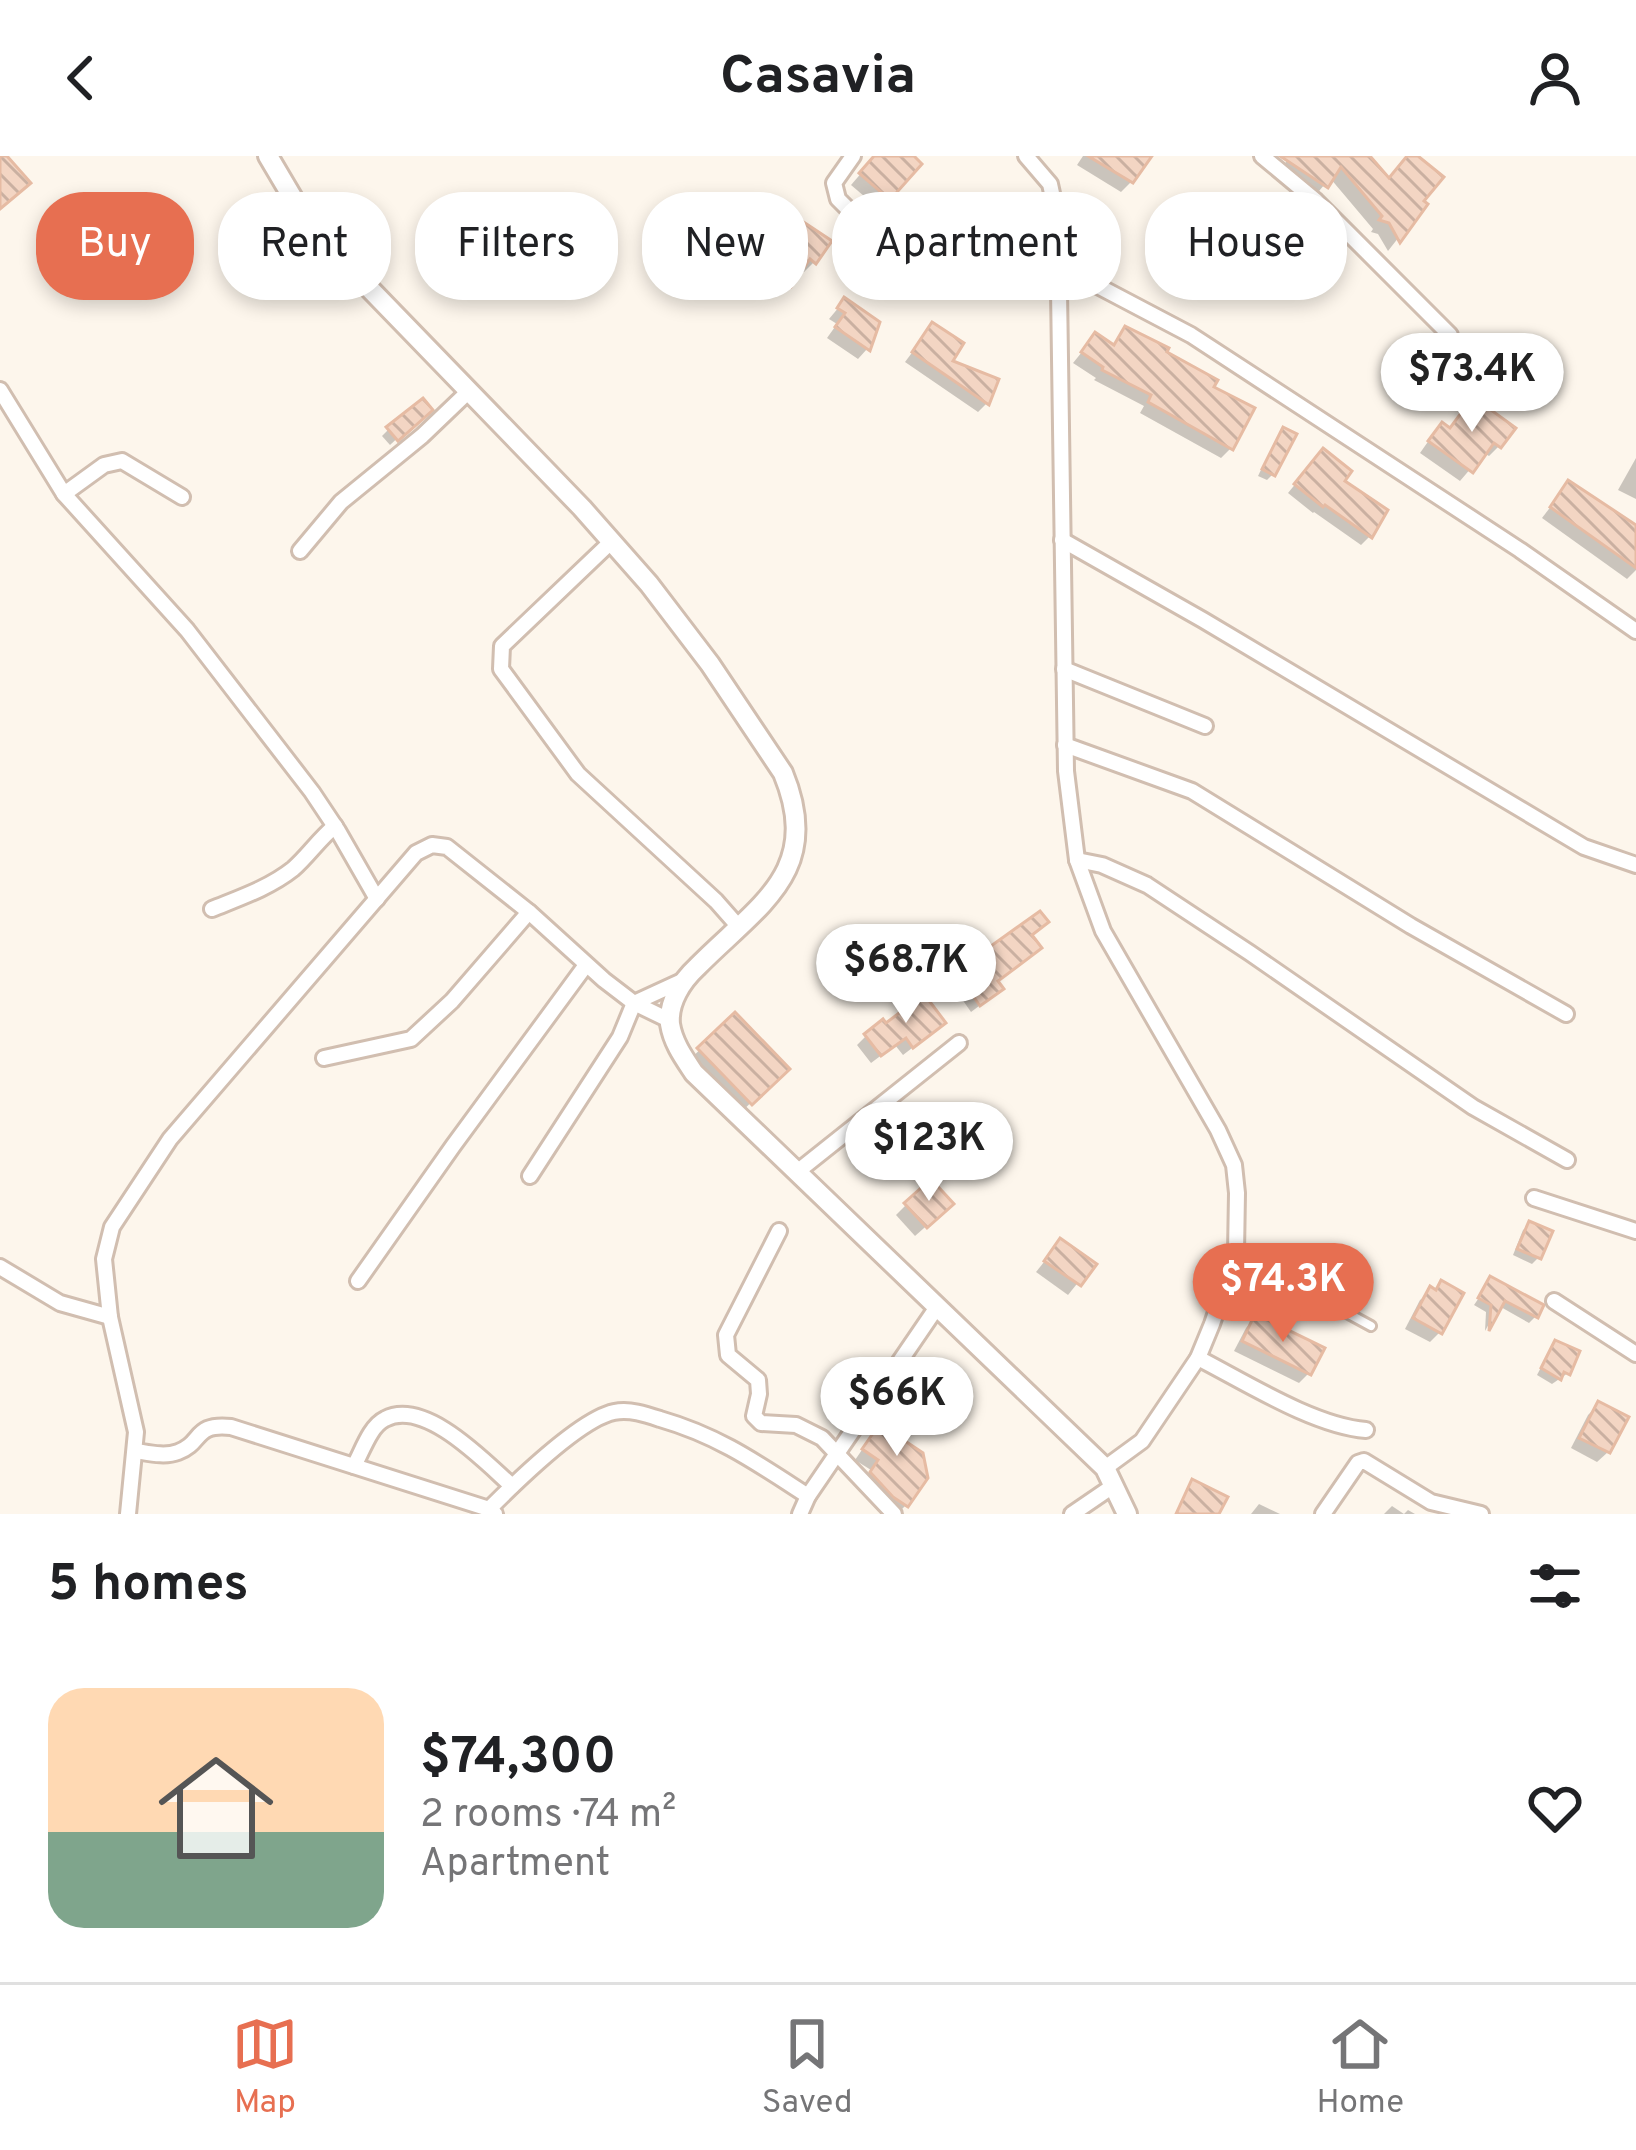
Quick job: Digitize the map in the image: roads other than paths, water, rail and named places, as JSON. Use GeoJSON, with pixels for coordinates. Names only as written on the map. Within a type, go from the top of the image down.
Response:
{"type":"FeatureCollection","features":[{"type":"Feature","properties":{"kind":"street"},"geometry":{"type":"LineString","coordinates":[[268,156],[310,227],[612,542],[710,664],[770,752],[791,793],[796,837],[792,858],[770,896],[683,980],[634,1003],[620,1037],[530,1176]]}},
{"type":"Feature","properties":{"kind":"street"},"geometry":{"type":"LineString","coordinates":[[836,192],[834,183],[853,156]]}},
{"type":"Feature","properties":{"kind":"street"},"geometry":{"type":"LineString","coordinates":[[1026,156],[1052,192]]}},
{"type":"Feature","properties":{"kind":"street"},"geometry":{"type":"LineString","coordinates":[[1262,156],[1316,201],[1450,335]]}},
{"type":"Feature","properties":{"kind":"street"},"geometry":{"type":"LineString","coordinates":[[1121,298],[1191,335],[1636,631]]}},
{"type":"Feature","properties":{"kind":"street"},"geometry":{"type":"LineString","coordinates":[[1059,300],[1065,746],[1077,860],[1103,931],[1200,1096],[1234,1165],[1238,1193],[1236,1253],[1198,1358],[1142,1441],[1072,1514]]}},
{"type":"Feature","properties":{"kind":"street"},"geometry":{"type":"LineString","coordinates":[[0,390],[64,494],[187,630],[335,826],[377,899]]}},
{"type":"Feature","properties":{"kind":"street"},"geometry":{"type":"LineString","coordinates":[[300,551],[341,502],[469,392]]}},
{"type":"Feature","properties":{"kind":"street"},"geometry":{"type":"LineString","coordinates":[[64,494],[104,465],[122,460],[182,497]]}},
{"type":"Feature","properties":{"kind":"street"},"geometry":{"type":"LineString","coordinates":[[1062,540],[1584,847],[1636,865]]}},
{"type":"Feature","properties":{"kind":"street"},"geometry":{"type":"LineString","coordinates":[[612,542],[502,646],[501,669],[578,774],[738,926]]}},
{"type":"Feature","properties":{"kind":"street"},"geometry":{"type":"LineString","coordinates":[[1064,669],[1205,726]]}},
{"type":"Feature","properties":{"kind":"street"},"geometry":{"type":"LineString","coordinates":[[1065,746],[1192,791],[1567,1014]]}},
{"type":"Feature","properties":{"kind":"street"},"geometry":{"type":"LineString","coordinates":[[212,908],[256,891],[294,868],[335,826]]}},
{"type":"Feature","properties":{"kind":"street"},"geometry":{"type":"LineString","coordinates":[[128,1514],[136,1432],[110,1317],[104,1259],[112,1227],[170,1139],[416,853],[432,845],[447,847],[634,1003],[669,1020]]}},
{"type":"Feature","properties":{"kind":"street"},"geometry":{"type":"LineString","coordinates":[[1077,860],[1102,865],[1147,885],[1473,1108],[1568,1160]]}},
{"type":"Feature","properties":{"kind":"street"},"geometry":{"type":"LineString","coordinates":[[324,1058],[411,1039],[452,1001],[529,912]]}},
{"type":"Feature","properties":{"kind":"street"},"geometry":{"type":"LineString","coordinates":[[358,1281],[586,965]]}},
{"type":"Feature","properties":{"kind":"street"},"geometry":{"type":"LineString","coordinates":[[683,980],[669,1020],[677,1048],[694,1073],[1109,1477],[1127,1514]]}},
{"type":"Feature","properties":{"kind":"street"},"geometry":{"type":"LineString","coordinates":[[797,1172],[959,1043]]}},
{"type":"Feature","properties":{"kind":"street"},"geometry":{"type":"LineString","coordinates":[[1534,1198],[1636,1231]]}},
{"type":"Feature","properties":{"kind":"street"},"geometry":{"type":"LineString","coordinates":[[779,1231],[725,1335],[728,1355],[758,1380],[754,1416],[761,1423],[796,1425],[822,1438],[894,1514]]}},
{"type":"Feature","properties":{"kind":"street"},"geometry":{"type":"LineString","coordinates":[[0,1267],[60,1303],[110,1317]]}},
{"type":"Feature","properties":{"kind":"street"},"geometry":{"type":"LineString","coordinates":[[1554,1301],[1636,1354]]}},
{"type":"Feature","properties":{"kind":"street"},"geometry":{"type":"LineString","coordinates":[[800,1514],[937,1307]]}},
{"type":"Feature","properties":{"kind":"street"},"geometry":{"type":"LineString","coordinates":[[1198,1358],[1291,1406],[1350,1429],[1366,1430]]}},
{"type":"Feature","properties":{"kind":"street"},"geometry":{"type":"LineString","coordinates":[[136,1451],[179,1451],[196,1435],[217,1426],[231,1427],[492,1511],[512,1486],[557,1447],[603,1417],[637,1412],[699,1430],[808,1496]]}},
{"type":"Feature","properties":{"kind":"street"},"geometry":{"type":"LineString","coordinates":[[354,1466],[375,1426],[388,1416],[416,1417],[452,1432],[512,1486]]}},
{"type":"Feature","properties":{"kind":"street"},"geometry":{"type":"LineString","coordinates":[[1323,1514],[1364,1461],[1431,1502],[1481,1514]]}},
{"type":"Feature","properties":{"kind":"lane"},"geometry":{"type":"LineString","coordinates":[[1236,1253],[1371,1326]]}}]}
